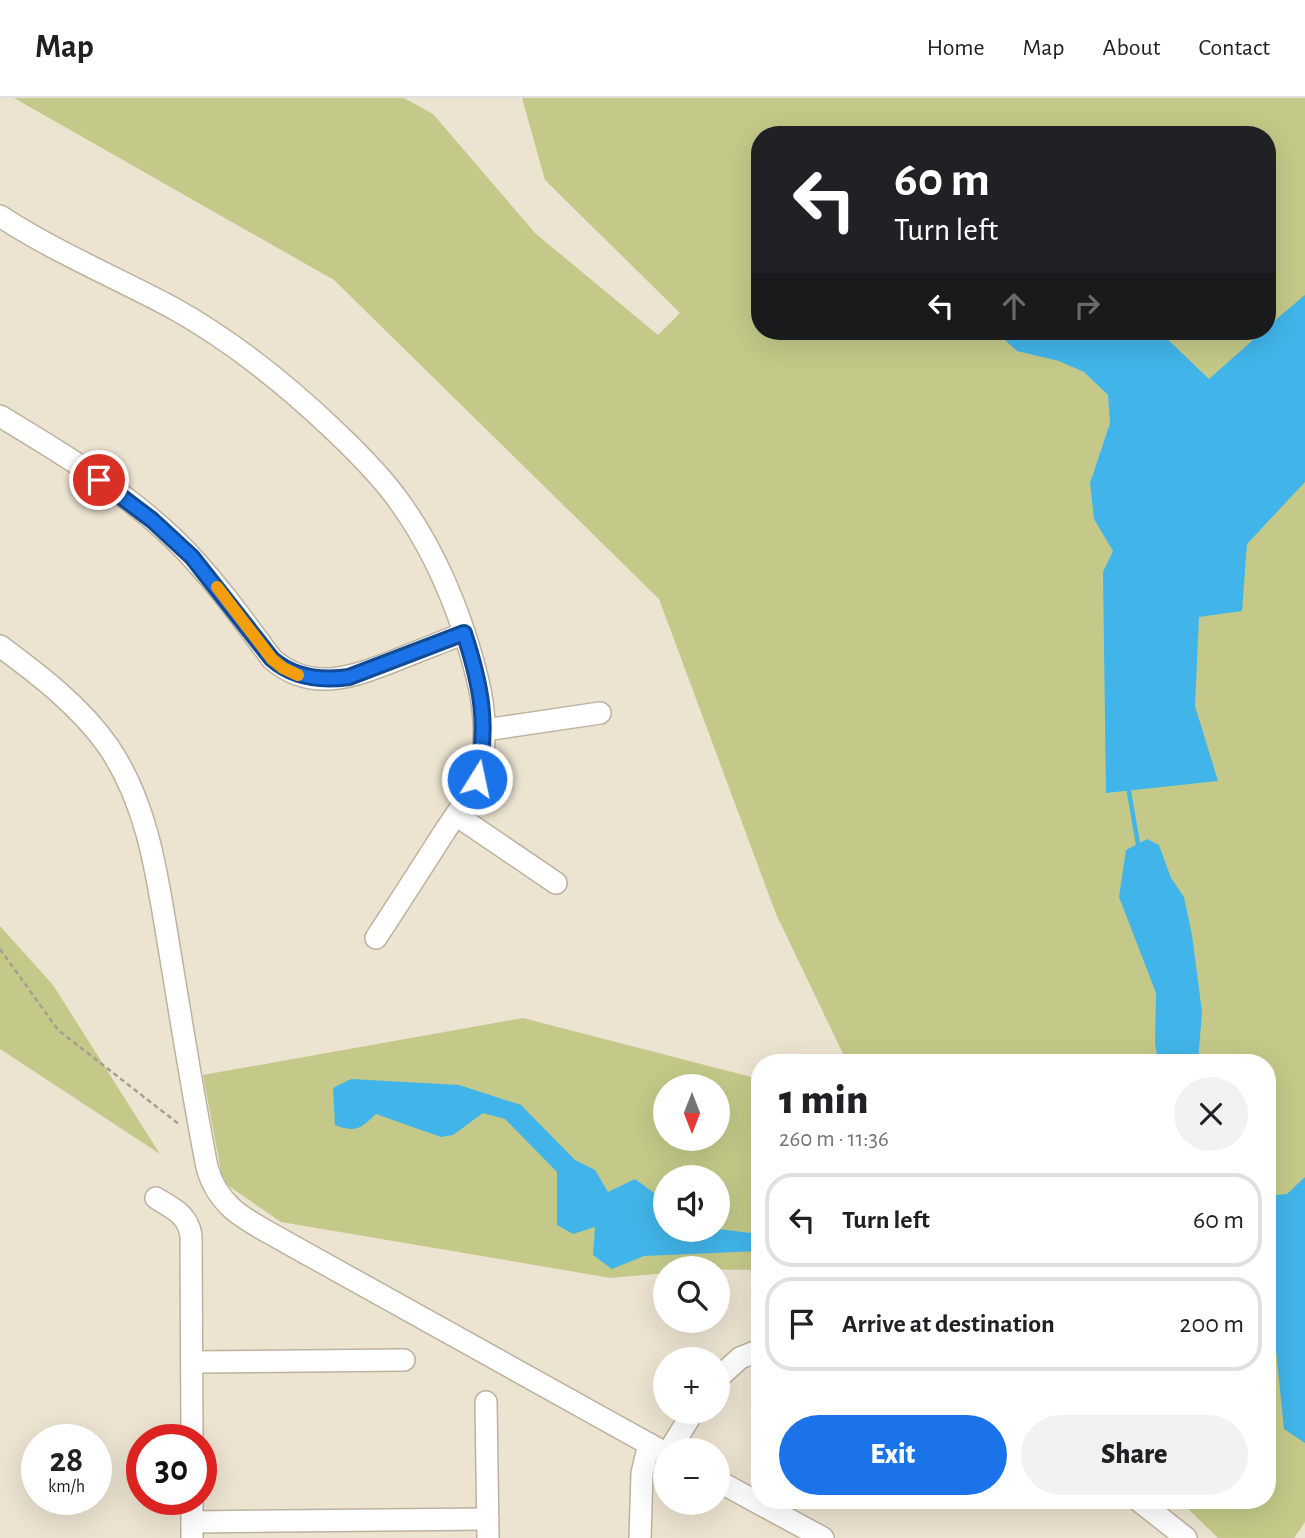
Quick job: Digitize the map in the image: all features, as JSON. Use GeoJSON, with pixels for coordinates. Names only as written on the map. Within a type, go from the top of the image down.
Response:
{"type":"FeatureCollection","features":[{"type":"Feature","properties":{"kind":"street"},"geometry":{"type":"LineString","coordinates":[[0,216],[60,252],[175,309],[227,342],[297,395],[373,470],[400,502],[439,570],[456,607],[478,681],[485,730],[477,779],[376,938]]}},
{"type":"Feature","properties":{"kind":"street"},"geometry":{"type":"LineString","coordinates":[[0,416],[104,484],[173,538],[207,575],[272,659],[283,668],[298,675],[318,678],[349,677],[464,633]]}},
{"type":"Feature","properties":{"kind":"street"},"geometry":{"type":"LineString","coordinates":[[0,646],[92,725],[118,763],[139,809],[157,873],[210,1180],[226,1205],[364,1286],[653,1445]]}},
{"type":"Feature","properties":{"kind":"street"},"geometry":{"type":"LineString","coordinates":[[485,730],[600,713]]}},
{"type":"Feature","properties":{"kind":"street"},"geometry":{"type":"LineString","coordinates":[[456,815],[556,883]]}},
{"type":"Feature","properties":{"kind":"street"},"geometry":{"type":"LineString","coordinates":[[156,1198],[183,1216],[190,1224],[192,1424]]}},
{"type":"Feature","properties":{"kind":"street"},"geometry":{"type":"LineString","coordinates":[[730,1367],[740,1358],[751,1354]]}},
{"type":"Feature","properties":{"kind":"street"},"geometry":{"type":"LineString","coordinates":[[192,1362],[404,1360]]}},
{"type":"Feature","properties":{"kind":"street"},"geometry":{"type":"LineString","coordinates":[[192,1530],[488,1529],[486,1402]]}},
{"type":"Feature","properties":{"kind":"street"},"geometry":{"type":"LineString","coordinates":[[671,1438],[683,1424]]}},
{"type":"Feature","properties":{"kind":"street"},"geometry":{"type":"LineString","coordinates":[[640,1538],[642,1473],[653,1459]]}},
{"type":"Feature","properties":{"kind":"street"},"geometry":{"type":"LineString","coordinates":[[730,1488],[751,1499]]}},
{"type":"Feature","properties":{"kind":"street"},"geometry":{"type":"LineString","coordinates":[[770,1509],[823,1538]]}},
{"type":"Feature","properties":{"kind":"street"},"geometry":{"type":"LineString","coordinates":[[1149,1509],[1186,1538]]}},
{"type":"Feature","properties":{"kind":"path"},"geometry":{"type":"LineString","coordinates":[[0,949],[58,1030],[136,1088],[202,1142]]}},
{"type":"Feature","properties":{"kind":"green space"},"geometry":{"type":"Polygon","coordinates":[[[14,98],[404,98],[433,114],[535,233],[658,335],[680,313],[545,180],[522,98],[1305,98],[1305,1522],[1294,1538],[1218,1538],[1188,1509],[1276,1509],[1276,1054],[843,1054],[776,914],[659,599],[334,280],[14,98]]]}},
{"type":"Feature","properties":{"kind":"green space"},"geometry":{"type":"Polygon","coordinates":[[[0,926],[53,985],[160,1154],[0,1049],[0,926]]]}},
{"type":"Feature","properties":{"kind":"green space"},"geometry":{"type":"Polygon","coordinates":[[[523,1018],[751,1077],[751,1270],[730,1270],[730,1256],[653,1256],[653,1274],[611,1278],[281,1222],[223,1182],[203,1075],[523,1018]]]}},
{"type":"Feature","properties":{"kind":"water"},"geometry":{"type":"Polygon","coordinates":[[[1305,295],[1305,482],[1247,544],[1242,611],[1199,617],[1195,706],[1218,781],[1106,793],[1103,572],[1113,551],[1094,519],[1090,483],[1110,423],[1108,395],[1084,372],[1059,361],[1017,351],[1005,340],[1168,340],[1209,379],[1253,340],[1276,340],[1276,319],[1305,295]]]}},
{"type":"Feature","properties":{"kind":"water"},"geometry":{"type":"Polygon","coordinates":[[[1147,839],[1159,845],[1171,878],[1184,897],[1202,1012],[1199,1054],[1157,1054],[1156,993],[1119,897],[1126,850],[1147,839]]]}},
{"type":"Feature","properties":{"kind":"water"},"geometry":{"type":"Polygon","coordinates":[[[351,1079],[459,1085],[521,1105],[575,1160],[595,1170],[608,1192],[635,1179],[653,1192],[653,1242],[730,1242],[730,1230],[751,1233],[751,1251],[644,1256],[612,1269],[593,1255],[595,1227],[573,1234],[557,1225],[557,1172],[505,1119],[483,1113],[453,1135],[441,1137],[376,1114],[357,1128],[335,1125],[333,1088],[351,1079]]]}},
{"type":"Feature","properties":{"kind":"water"},"geometry":{"type":"Polygon","coordinates":[[[1305,1177],[1305,1443],[1284,1429],[1276,1350],[1276,1195],[1287,1194],[1305,1177]]]}},
{"type":"Feature","properties":{"kind":"waterway"},"geometry":{"type":"LineString","coordinates":[[1128,786],[1139,850]]}},
{"type":"Feature","properties":{"kind":"slow traffic"},"geometry":{"type":"LineString","coordinates":[[217,587],[272,659],[298,675]]}},
{"type":"Feature","properties":{"kind":"route"},"geometry":{"type":"LineString","coordinates":[[99,480],[173,538],[207,575],[272,659],[298,675],[336,679],[349,677],[464,633],[474,661],[484,715],[482,758],[477,779]]}}]}
